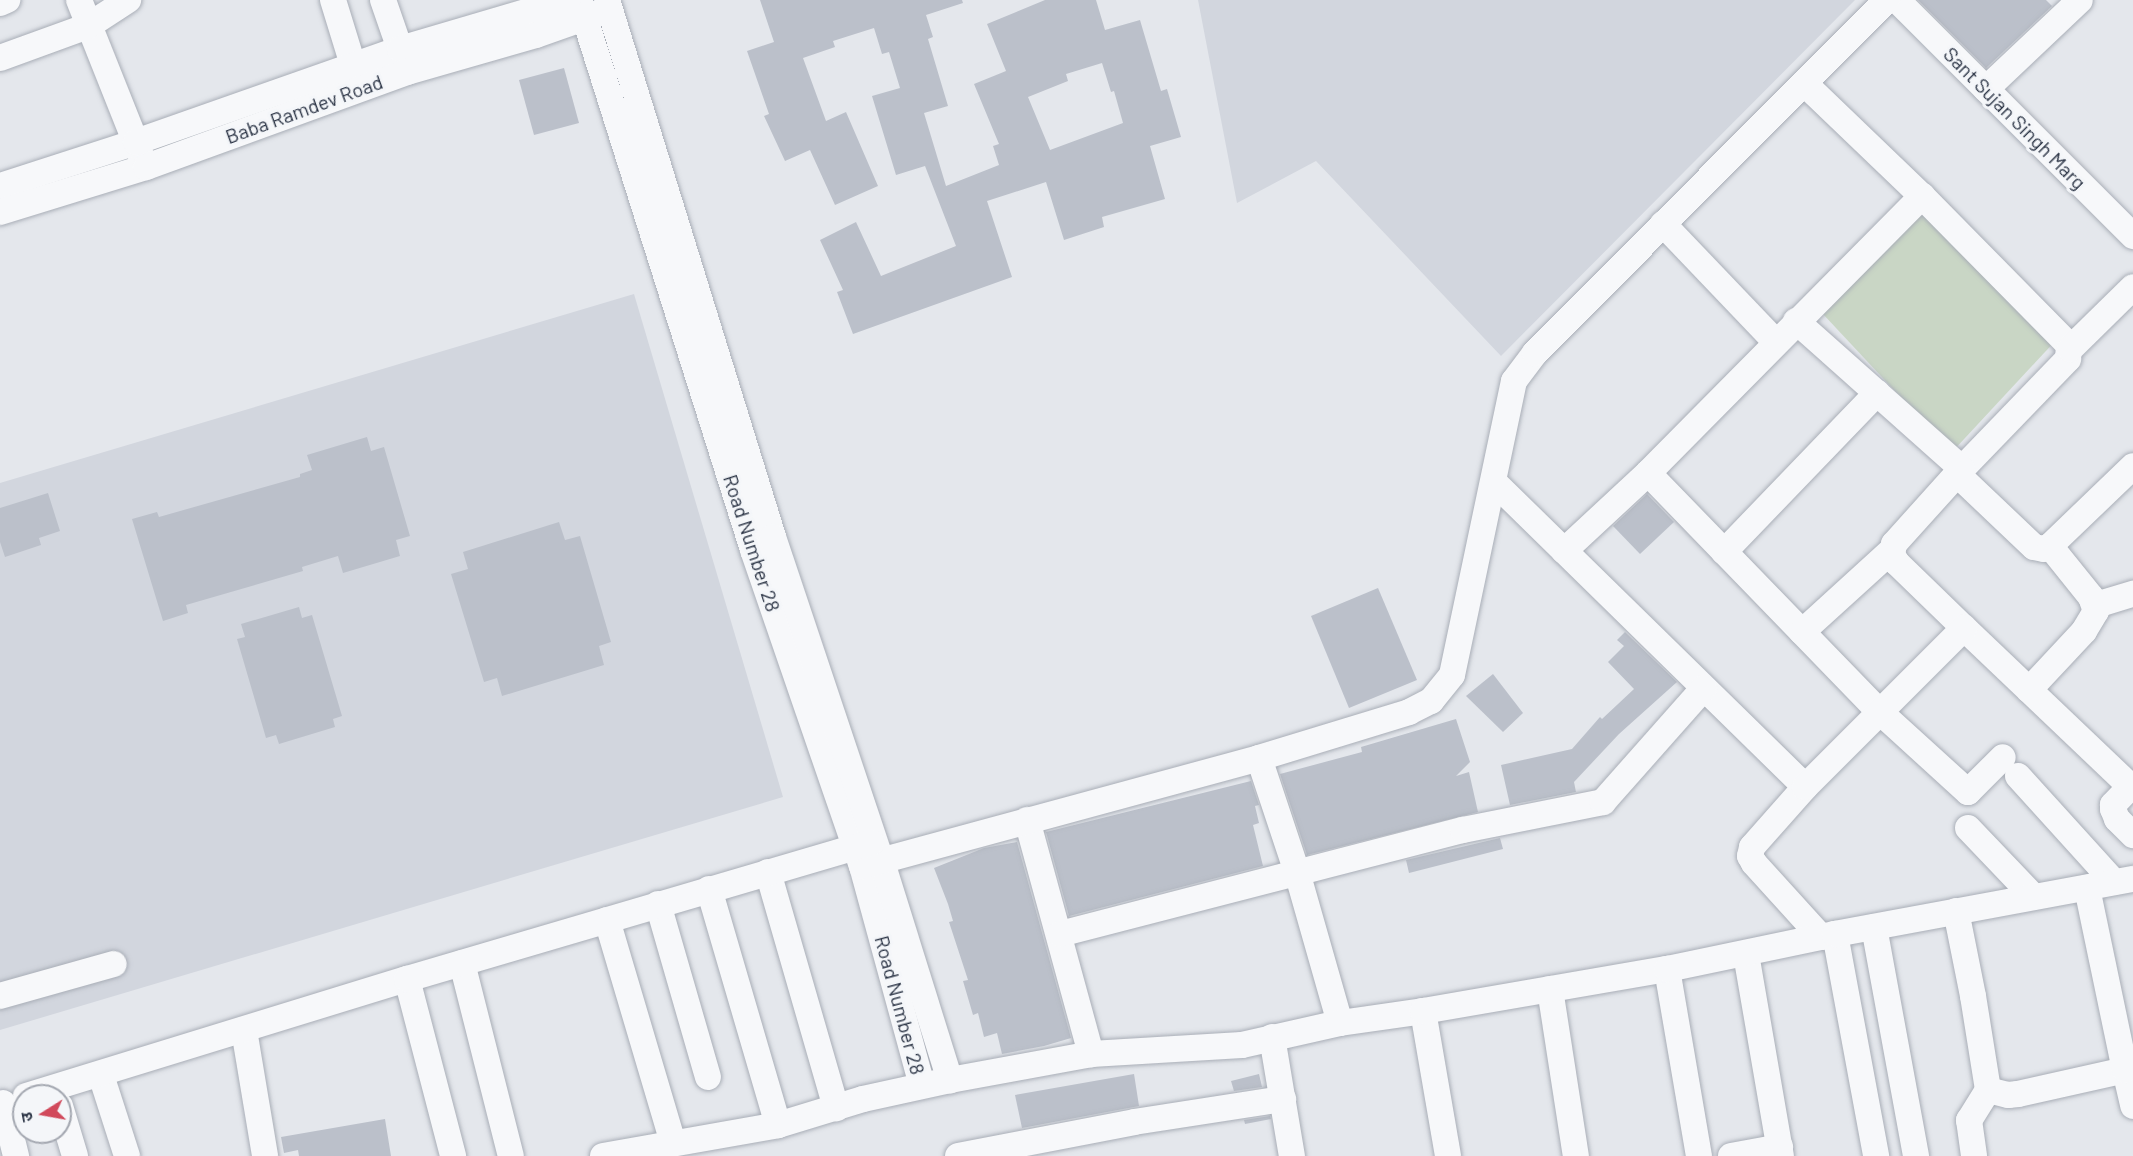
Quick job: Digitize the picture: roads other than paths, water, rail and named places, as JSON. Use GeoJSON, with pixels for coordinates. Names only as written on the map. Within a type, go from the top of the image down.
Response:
{"type":"FeatureCollection","features":[{"type":"Feature","properties":{"kind":"street"},"geometry":{"type":"LineString","coordinates":[[0,3],[7,0]]}},
{"type":"Feature","properties":{"kind":"street"},"geometry":{"type":"LineString","coordinates":[[79,0],[146,167]]}},
{"type":"Feature","properties":{"kind":"street"},"geometry":{"type":"LineString","coordinates":[[0,58],[88,26],[128,0]]}},
{"type":"Feature","properties":{"kind":"street"},"geometry":{"type":"LineString","coordinates":[[333,0],[353,65]]}},
{"type":"Feature","properties":{"kind":"street"},"geometry":{"type":"LineString","coordinates":[[383,0],[400,49]]}},
{"type":"Feature","properties":{"kind":"street"},"geometry":{"type":"LineString","coordinates":[[0,186],[136,142],[400,49],[506,8],[567,0]]}},
{"type":"Feature","properties":{"kind":"street"},"geometry":{"type":"LineString","coordinates":[[72,1090],[101,1075],[407,979],[768,872],[1027,820],[1259,758],[1409,712],[1431,700],[1443,689],[1452,675],[1495,483],[1514,381],[1535,353],[1887,0]]}},
{"type":"Feature","properties":{"kind":"street","name":"Sant Sujan Singh Marg"},"geometry":{"type":"LineString","coordinates":[[1897,0],[2133,236]]}},
{"type":"Feature","properties":{"kind":"street"},"geometry":{"type":"LineString","coordinates":[[1986,89],[2073,2]]}},
{"type":"Feature","properties":{"kind":"street","name":"Baba Ramdev Road"},"geometry":{"type":"LineString","coordinates":[[0,212],[146,167],[582,10],[608,4]]}},
{"type":"Feature","properties":{"kind":"street","name":"Road Number 28"},"geometry":{"type":"LineString","coordinates":[[608,4],[773,537],[833,749],[950,1080]]}},
{"type":"Feature","properties":{"kind":"street","name":"Road Number 28"},"geometry":{"type":"LineString","coordinates":[[582,10],[753,550],[833,749]]}},
{"type":"Feature","properties":{"kind":"street"},"geometry":{"type":"LineString","coordinates":[[1802,632],[1892,550],[1959,472],[2068,359],[2070,350],[2069,345],[1922,196],[1804,83]]}},
{"type":"Feature","properties":{"kind":"street"},"geometry":{"type":"LineString","coordinates":[[1564,551],[1648,473],[1775,341],[1922,196]]}},
{"type":"Feature","properties":{"kind":"street"},"geometry":{"type":"LineString","coordinates":[[1663,224],[1775,341]]}},
{"type":"Feature","properties":{"kind":"street"},"geometry":{"type":"LineString","coordinates":[[2070,350],[2133,287]]}},
{"type":"Feature","properties":{"kind":"street"},"geometry":{"type":"LineString","coordinates":[[1796,321],[1877,393],[2034,548],[2050,546],[2133,466]]}},
{"type":"Feature","properties":{"kind":"street"},"geometry":{"type":"LineString","coordinates":[[1724,552],[1877,393]]}},
{"type":"Feature","properties":{"kind":"street"},"geometry":{"type":"LineString","coordinates":[[1648,473],[1880,712],[1968,792],[2010,767],[2128,883]]}},
{"type":"Feature","properties":{"kind":"street"},"geometry":{"type":"LineString","coordinates":[[1495,483],[1805,787]]}},
{"type":"Feature","properties":{"kind":"street"},"geometry":{"type":"LineString","coordinates":[[2029,690],[2095,617],[2096,605],[2050,546]]}},
{"type":"Feature","properties":{"kind":"street"},"geometry":{"type":"LineString","coordinates":[[1892,550],[1898,563],[1964,628],[2132,785],[2112,809],[2117,819],[2133,835]]}},
{"type":"Feature","properties":{"kind":"street"},"geometry":{"type":"LineString","coordinates":[[2096,605],[2133,594]]}},
{"type":"Feature","properties":{"kind":"street"},"geometry":{"type":"LineString","coordinates":[[1876,1156],[1828,936],[1750,856],[1752,847],[1805,787],[1964,628]]}},
{"type":"Feature","properties":{"kind":"street"},"geometry":{"type":"LineString","coordinates":[[1060,934],[1463,830],[1603,802],[1704,688]]}},
{"type":"Feature","properties":{"kind":"street"},"geometry":{"type":"LineString","coordinates":[[1259,758],[1297,872],[1340,1023]]}},
{"type":"Feature","properties":{"kind":"street"},"geometry":{"type":"LineString","coordinates":[[1027,820],[1091,1054]]}},
{"type":"Feature","properties":{"kind":"street"},"geometry":{"type":"LineString","coordinates":[[1968,828],[2034,897]]}},
{"type":"Feature","properties":{"kind":"street","name":"Road Number 28"},"geometry":{"type":"LineString","coordinates":[[868,853],[922,1085]]}},
{"type":"Feature","properties":{"kind":"street"},"geometry":{"type":"LineString","coordinates":[[768,872],[836,1108]]}},
{"type":"Feature","properties":{"kind":"street"},"geometry":{"type":"LineString","coordinates":[[603,1156],[778,1125],[922,1085],[1091,1054],[1242,1045],[1272,1036],[1340,1023],[1667,969],[1956,911],[2128,883]]}},
{"type":"Feature","properties":{"kind":"street"},"geometry":{"type":"LineString","coordinates":[[2087,888],[2129,1070],[2133,1106]]}},
{"type":"Feature","properties":{"kind":"street"},"geometry":{"type":"LineString","coordinates":[[709,889],[778,1125]]}},
{"type":"Feature","properties":{"kind":"street"},"geometry":{"type":"LineString","coordinates":[[658,904],[708,1077]]}},
{"type":"Feature","properties":{"kind":"street"},"geometry":{"type":"LineString","coordinates":[[1956,911],[1988,1090],[1969,1120],[1974,1156]]}},
{"type":"Feature","properties":{"kind":"street"},"geometry":{"type":"LineString","coordinates":[[607,920],[673,1143]]}},
{"type":"Feature","properties":{"kind":"street"},"geometry":{"type":"LineString","coordinates":[[1875,927],[1916,1156]]}},
{"type":"Feature","properties":{"kind":"street"},"geometry":{"type":"LineString","coordinates":[[1731,1156],[1781,1152],[1746,954]]}},
{"type":"Feature","properties":{"kind":"street"},"geometry":{"type":"LineString","coordinates":[[462,963],[511,1156]]}},
{"type":"Feature","properties":{"kind":"street"},"geometry":{"type":"LineString","coordinates":[[0,996],[114,964]]}},
{"type":"Feature","properties":{"kind":"street"},"geometry":{"type":"LineString","coordinates":[[1667,969],[1699,1156]]}},
{"type":"Feature","properties":{"kind":"street"},"geometry":{"type":"LineString","coordinates":[[407,979],[453,1156]]}},
{"type":"Feature","properties":{"kind":"street"},"geometry":{"type":"LineString","coordinates":[[1550,989],[1576,1156]]}},
{"type":"Feature","properties":{"kind":"street"},"geometry":{"type":"LineString","coordinates":[[1423,1011],[1448,1156]]}},
{"type":"Feature","properties":{"kind":"street"},"geometry":{"type":"LineString","coordinates":[[244,1030],[266,1156]]}},
{"type":"Feature","properties":{"kind":"street"},"geometry":{"type":"LineString","coordinates":[[1272,1036],[1292,1156]]}},
{"type":"Feature","properties":{"kind":"street"},"geometry":{"type":"LineString","coordinates":[[1988,1090],[2008,1095],[2018,1094],[2129,1070]]}},
{"type":"Feature","properties":{"kind":"street"},"geometry":{"type":"LineString","coordinates":[[101,1075],[127,1156]]}},
{"type":"Feature","properties":{"kind":"street"},"geometry":{"type":"LineString","coordinates":[[958,1156],[1134,1122],[1282,1099]]}}]}
